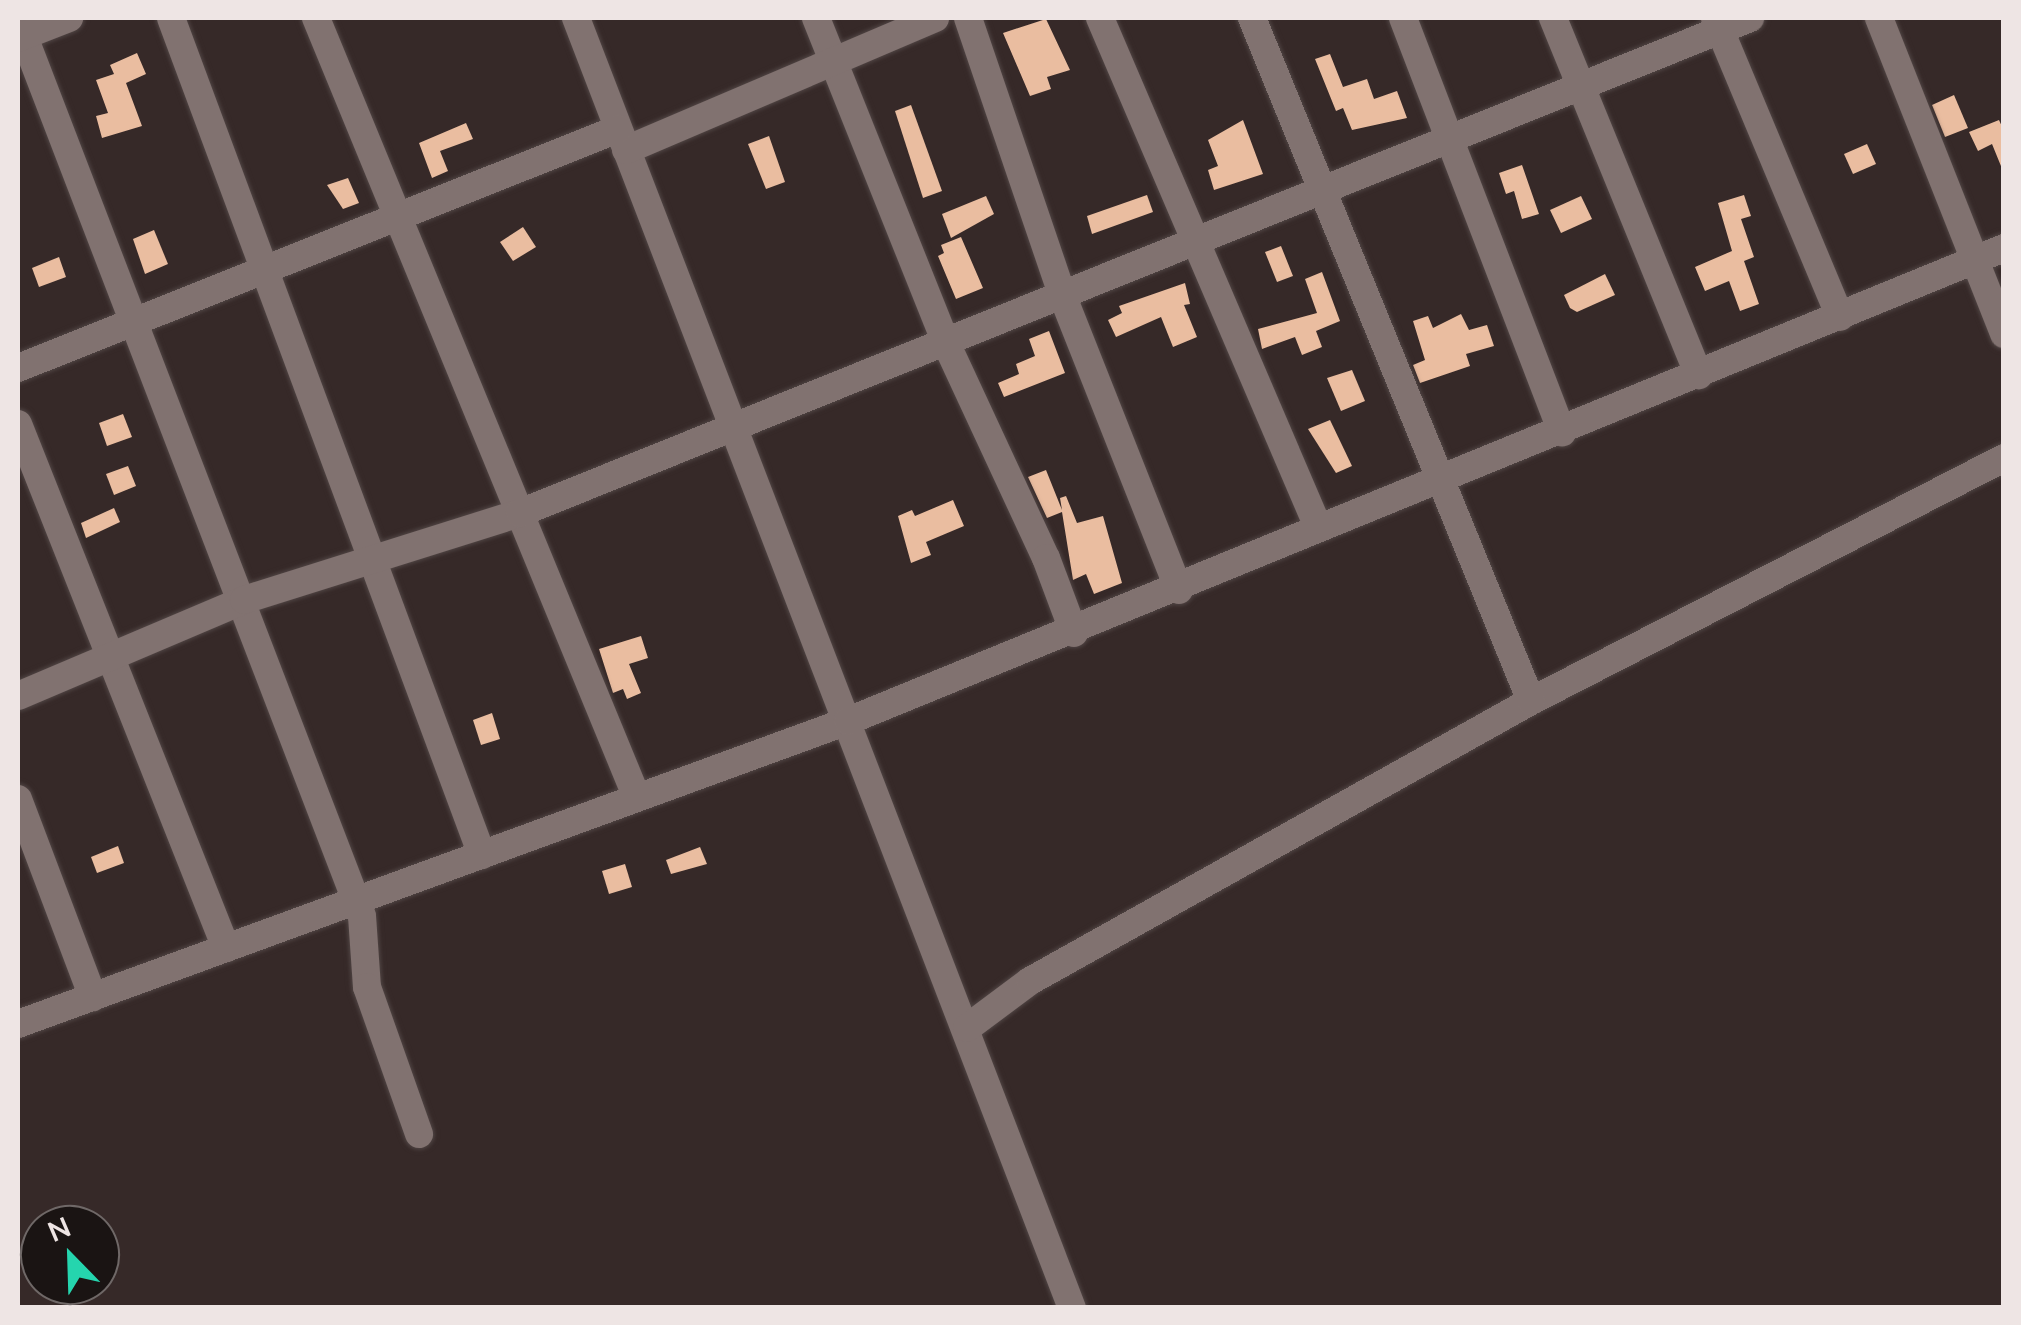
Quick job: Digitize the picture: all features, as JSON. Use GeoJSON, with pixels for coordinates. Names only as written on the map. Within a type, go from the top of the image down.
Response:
{"type":"FeatureCollection","features":[{"type":"Feature","properties":{"kind":"street"},"geometry":{"type":"LineString","coordinates":[[69,18],[19,31],[244,600],[362,916],[367,988],[419,1134]]}},
{"type":"Feature","properties":{"kind":"street"},"geometry":{"type":"LineString","coordinates":[[172,18],[376,558],[482,855]]}},
{"type":"Feature","properties":{"kind":"street"},"geometry":{"type":"LineString","coordinates":[[316,18],[637,798]]}},
{"type":"Feature","properties":{"kind":"street"},"geometry":{"type":"LineString","coordinates":[[576,18],[737,427],[1072,1308]]}},
{"type":"Feature","properties":{"kind":"street"},"geometry":{"type":"LineString","coordinates":[[816,18],[946,345],[1038,540],[1074,633]]}},
{"type":"Feature","properties":{"kind":"street"},"geometry":{"type":"LineString","coordinates":[[18,368],[400,219],[622,140],[936,18]]}},
{"type":"Feature","properties":{"kind":"street"},"geometry":{"type":"LineString","coordinates":[[968,18],[1064,297],[1179,590]]}},
{"type":"Feature","properties":{"kind":"street"},"geometry":{"type":"LineString","coordinates":[[1100,18],[1318,527]]}},
{"type":"Feature","properties":{"kind":"street"},"geometry":{"type":"LineString","coordinates":[[1252,18],[1531,701]]}},
{"type":"Feature","properties":{"kind":"street"},"geometry":{"type":"LineString","coordinates":[[1403,18],[1562,433]]}},
{"type":"Feature","properties":{"kind":"street"},"geometry":{"type":"LineString","coordinates":[[1552,18],[1699,374]]}},
{"type":"Feature","properties":{"kind":"street"},"geometry":{"type":"LineString","coordinates":[[18,696],[244,600],[520,513],[1579,88],[1717,23],[1750,18]]}},
{"type":"Feature","properties":{"kind":"street"},"geometry":{"type":"LineString","coordinates":[[1879,18],[2004,334]]}},
{"type":"Feature","properties":{"kind":"street"},"geometry":{"type":"LineString","coordinates":[[1717,23],[1840,316]]}},
{"type":"Feature","properties":{"kind":"street"},"geometry":{"type":"LineString","coordinates":[[18,1024],[848,721],[1074,633],[1318,527],[1442,482],[2004,248]]}},
{"type":"Feature","properties":{"kind":"street"},"geometry":{"type":"LineString","coordinates":[[18,424],[226,948]]}},
{"type":"Feature","properties":{"kind":"street"},"geometry":{"type":"LineString","coordinates":[[967,1028],[1030,981],[1531,701],[2004,458]]}},
{"type":"Feature","properties":{"kind":"street"},"geometry":{"type":"LineString","coordinates":[[18,798],[93,997]]}},
{"type":"Feature","properties":{"kind":"building"},"geometry":{"type":"Polygon","coordinates":[[[1046,19],[1070,70],[1047,77],[1051,89],[1030,96],[1003,33],[1046,19]]]}},
{"type":"Feature","properties":{"kind":"building"},"geometry":{"type":"Polygon","coordinates":[[[137,53],[146,74],[126,83],[142,126],[102,138],[96,116],[108,113],[96,80],[114,74],[110,65],[137,53]]]}},
{"type":"Feature","properties":{"kind":"building"},"geometry":{"type":"Polygon","coordinates":[[[1330,54],[1343,87],[1367,79],[1374,99],[1397,91],[1407,118],[1352,130],[1343,108],[1336,111],[1315,59],[1330,54]]]}},
{"type":"Feature","properties":{"kind":"building"},"geometry":{"type":"Polygon","coordinates":[[[1954,95],[1968,128],[1945,137],[1932,105],[1954,95]]]}},
{"type":"Feature","properties":{"kind":"building"},"geometry":{"type":"Polygon","coordinates":[[[911,105],[942,191],[923,198],[895,111],[911,105]]]}},
{"type":"Feature","properties":{"kind":"building"},"geometry":{"type":"Polygon","coordinates":[[[1243,120],[1263,174],[1214,190],[1208,170],[1218,166],[1208,140],[1243,120]]]}},
{"type":"Feature","properties":{"kind":"building"},"geometry":{"type":"Polygon","coordinates":[[[1999,120],[2004,131],[2003,171],[1992,144],[1978,151],[1969,132],[1999,120]]]}},
{"type":"Feature","properties":{"kind":"building"},"geometry":{"type":"Polygon","coordinates":[[[466,123],[473,139],[440,151],[448,171],[432,178],[419,143],[466,123]]]}},
{"type":"Feature","properties":{"kind":"building"},"geometry":{"type":"Polygon","coordinates":[[[769,136],[785,182],[766,189],[748,144],[769,136]]]}},
{"type":"Feature","properties":{"kind":"building"},"geometry":{"type":"Polygon","coordinates":[[[1867,144],[1876,164],[1853,174],[1844,154],[1867,144]]]}},
{"type":"Feature","properties":{"kind":"building"},"geometry":{"type":"Polygon","coordinates":[[[1522,165],[1539,214],[1522,219],[1514,191],[1506,194],[1499,173],[1522,165]]]}},
{"type":"Feature","properties":{"kind":"building"},"geometry":{"type":"Polygon","coordinates":[[[348,178],[359,203],[343,209],[327,185],[348,178]]]}},
{"type":"Feature","properties":{"kind":"building"},"geometry":{"type":"Polygon","coordinates":[[[1147,195],[1153,212],[1092,234],[1087,216],[1147,195]]]}},
{"type":"Feature","properties":{"kind":"building"},"geometry":{"type":"Polygon","coordinates":[[[1744,195],[1751,216],[1741,219],[1754,257],[1744,261],[1759,304],[1740,311],[1729,281],[1705,291],[1695,267],[1732,251],[1718,203],[1744,195]]]}},
{"type":"Feature","properties":{"kind":"building"},"geometry":{"type":"Polygon","coordinates":[[[986,196],[994,214],[951,238],[942,214],[986,196]]]}},
{"type":"Feature","properties":{"kind":"building"},"geometry":{"type":"Polygon","coordinates":[[[1581,196],[1592,219],[1561,233],[1550,210],[1581,196]]]}},
{"type":"Feature","properties":{"kind":"building"},"geometry":{"type":"Polygon","coordinates":[[[523,227],[536,247],[513,261],[500,242],[523,227]]]}},
{"type":"Feature","properties":{"kind":"building"},"geometry":{"type":"Polygon","coordinates":[[[154,230],[168,264],[145,274],[133,239],[154,230]]]}},
{"type":"Feature","properties":{"kind":"building"},"geometry":{"type":"Polygon","coordinates":[[[961,237],[983,288],[956,299],[938,256],[944,253],[941,245],[961,237]]]}},
{"type":"Feature","properties":{"kind":"building"},"geometry":{"type":"Polygon","coordinates":[[[1281,246],[1293,276],[1277,282],[1265,252],[1281,246]]]}},
{"type":"Feature","properties":{"kind":"building"},"geometry":{"type":"Polygon","coordinates":[[[59,257],[66,277],[39,287],[32,268],[59,257]]]}},
{"type":"Feature","properties":{"kind":"building"},"geometry":{"type":"Polygon","coordinates":[[[1322,272],[1340,321],[1316,331],[1322,347],[1302,355],[1295,337],[1262,349],[1258,329],[1317,313],[1305,279],[1322,272]]]}},
{"type":"Feature","properties":{"kind":"building"},"geometry":{"type":"Polygon","coordinates":[[[1605,274],[1615,295],[1577,312],[1570,308],[1564,295],[1605,274]]]}},
{"type":"Feature","properties":{"kind":"building"},"geometry":{"type":"Polygon","coordinates":[[[1185,283],[1190,304],[1184,305],[1197,337],[1173,347],[1161,317],[1116,337],[1108,320],[1122,313],[1119,306],[1185,283]]]}},
{"type":"Feature","properties":{"kind":"building"},"geometry":{"type":"Polygon","coordinates":[[[1461,314],[1469,330],[1487,325],[1494,346],[1466,354],[1470,366],[1420,383],[1413,365],[1425,360],[1413,321],[1428,316],[1433,328],[1461,314]]]}},
{"type":"Feature","properties":{"kind":"building"},"geometry":{"type":"Polygon","coordinates":[[[1049,331],[1065,373],[1004,397],[998,383],[1019,374],[1016,364],[1035,356],[1029,339],[1049,331]]]}},
{"type":"Feature","properties":{"kind":"building"},"geometry":{"type":"Polygon","coordinates":[[[1352,370],[1365,401],[1341,411],[1327,378],[1352,370]]]}},
{"type":"Feature","properties":{"kind":"building"},"geometry":{"type":"Polygon","coordinates":[[[123,414],[132,437],[107,446],[99,423],[123,414]]]}},
{"type":"Feature","properties":{"kind":"building"},"geometry":{"type":"Polygon","coordinates":[[[1330,420],[1352,466],[1336,473],[1308,429],[1330,420]]]}},
{"type":"Feature","properties":{"kind":"building"},"geometry":{"type":"Polygon","coordinates":[[[128,466],[136,486],[114,495],[106,474],[128,466]]]}},
{"type":"Feature","properties":{"kind":"building"},"geometry":{"type":"Polygon","coordinates":[[[1046,470],[1062,510],[1060,498],[1066,496],[1077,523],[1103,516],[1122,583],[1094,594],[1086,574],[1073,580],[1062,512],[1047,518],[1028,477],[1046,470]]]}},
{"type":"Feature","properties":{"kind":"building"},"geometry":{"type":"Polygon","coordinates":[[[953,500],[964,526],[926,542],[931,555],[911,563],[898,516],[912,510],[915,516],[953,500]]]}},
{"type":"Feature","properties":{"kind":"building"},"geometry":{"type":"Polygon","coordinates":[[[114,508],[120,522],[86,538],[81,523],[114,508]]]}},
{"type":"Feature","properties":{"kind":"building"},"geometry":{"type":"Polygon","coordinates":[[[641,636],[648,658],[629,664],[641,693],[627,699],[623,689],[613,693],[599,649],[641,636]]]}},
{"type":"Feature","properties":{"kind":"building"},"geometry":{"type":"Polygon","coordinates":[[[492,713],[500,739],[481,745],[473,720],[492,713]]]}},
{"type":"Feature","properties":{"kind":"building"},"geometry":{"type":"Polygon","coordinates":[[[118,846],[124,863],[97,873],[91,857],[118,846]]]}},
{"type":"Feature","properties":{"kind":"building"},"geometry":{"type":"Polygon","coordinates":[[[700,847],[707,864],[671,874],[666,860],[700,847]]]}},
{"type":"Feature","properties":{"kind":"building"},"geometry":{"type":"Polygon","coordinates":[[[625,864],[632,887],[609,894],[602,871],[625,864]]]}}]}
